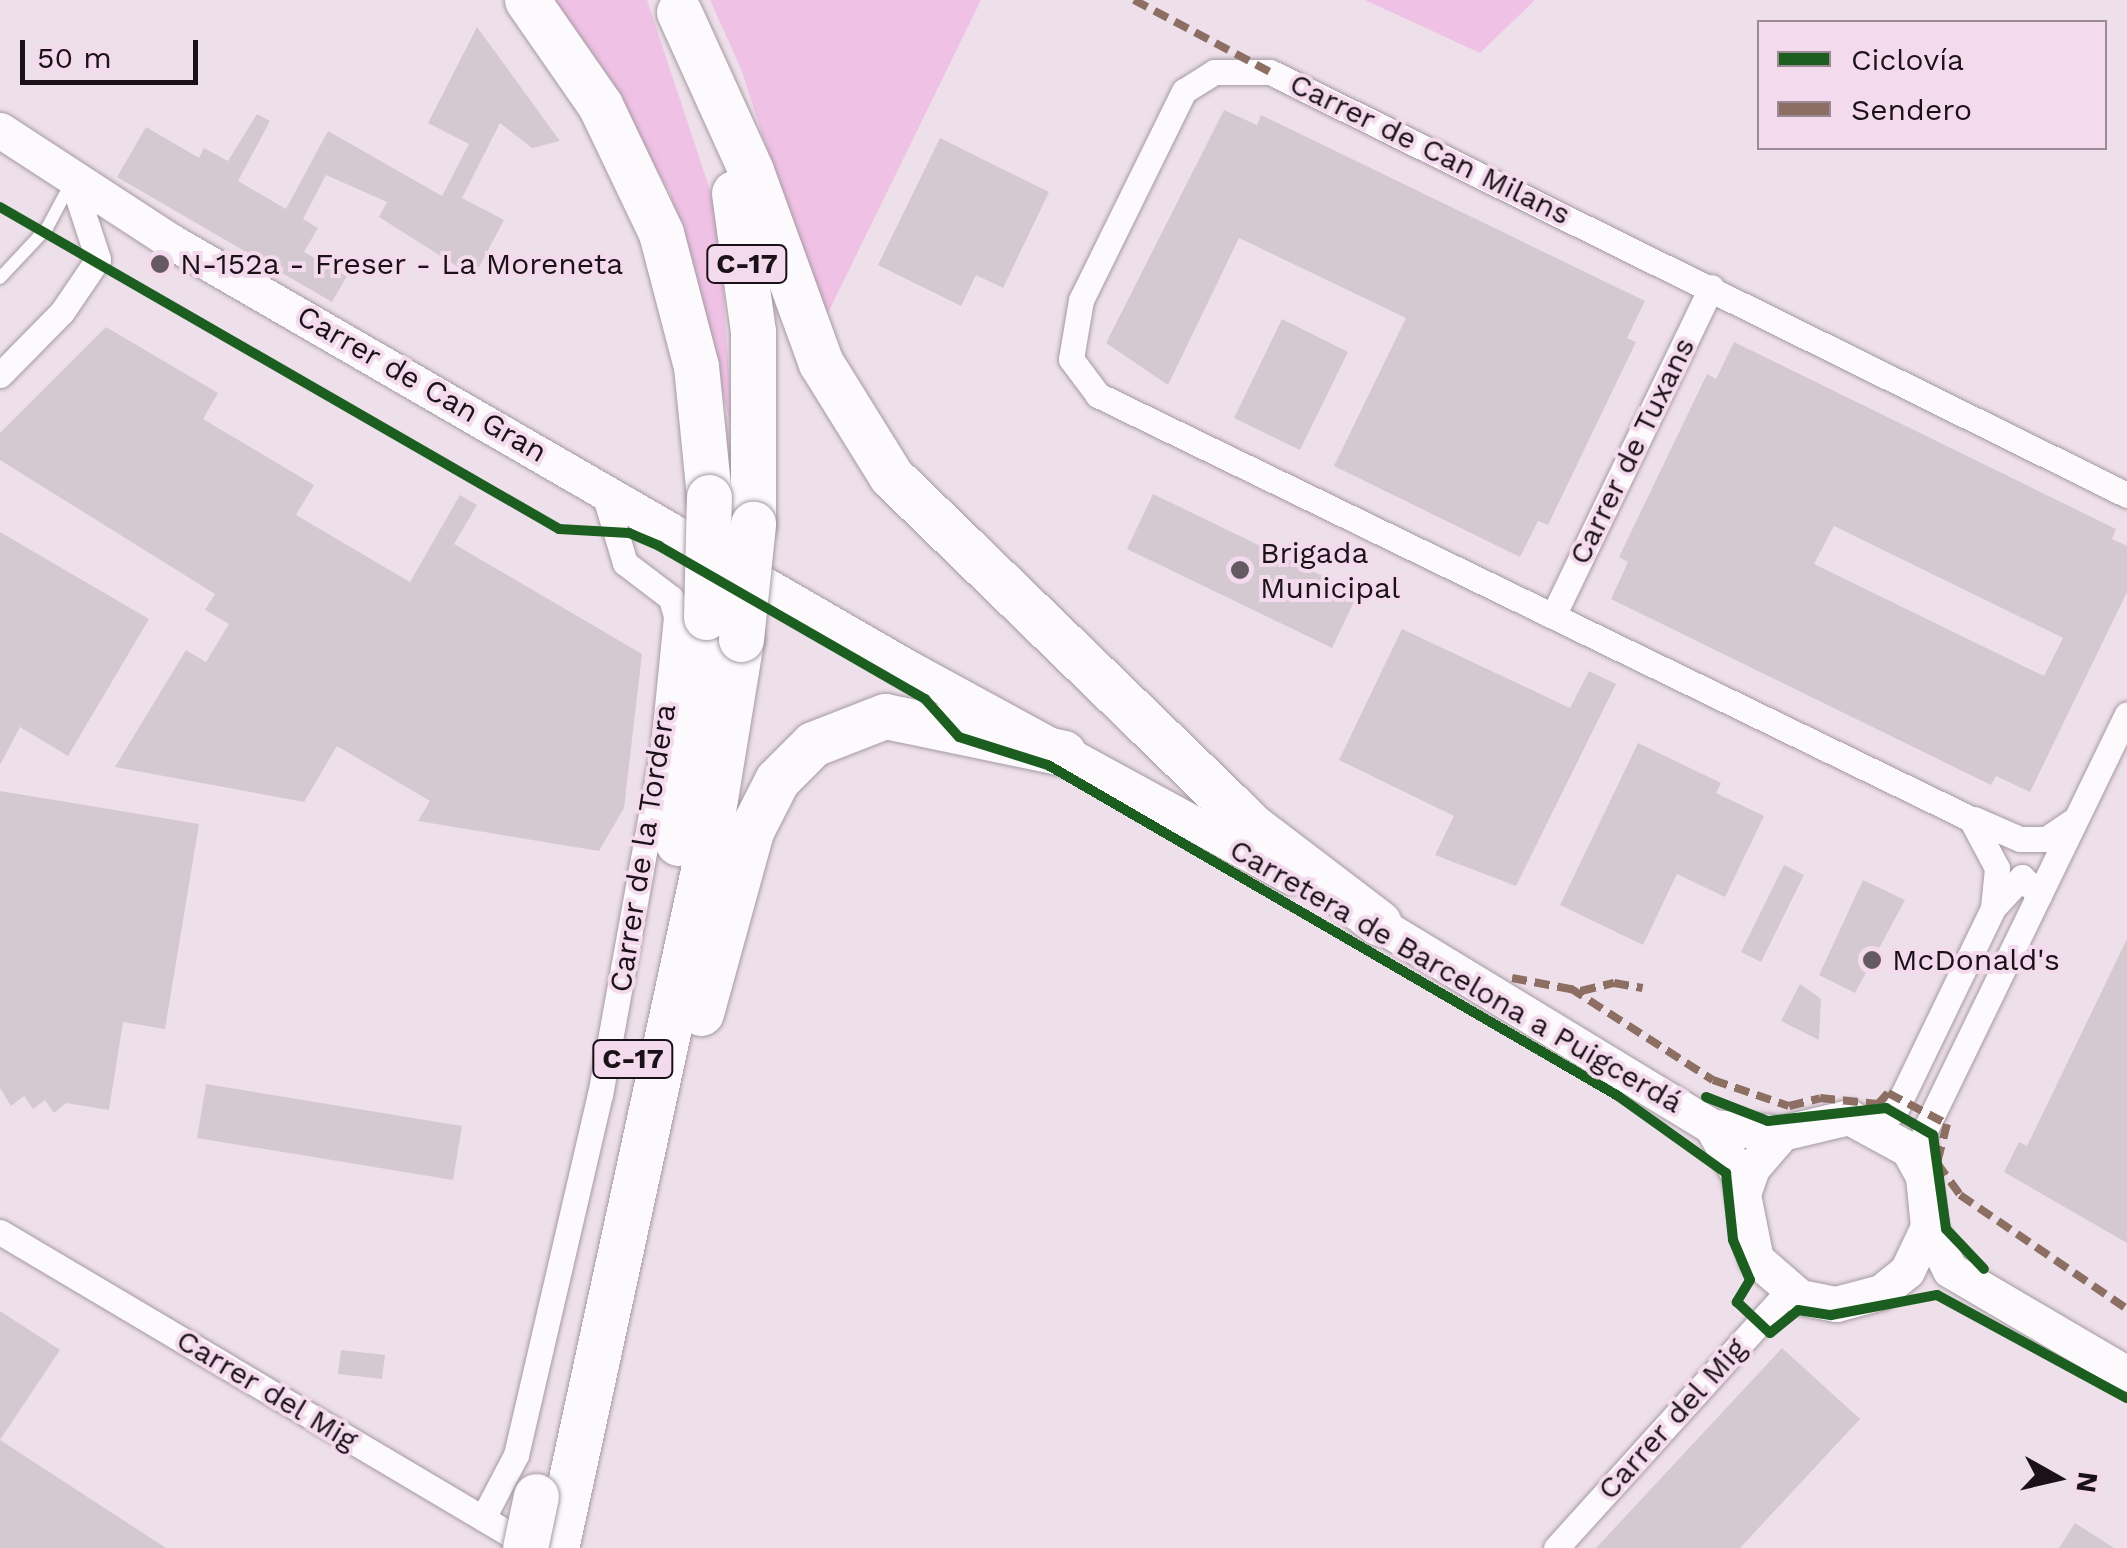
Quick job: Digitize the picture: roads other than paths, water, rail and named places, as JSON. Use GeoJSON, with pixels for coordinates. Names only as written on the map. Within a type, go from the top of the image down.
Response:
{"type":"FeatureCollection","features":[{"type":"Feature","properties":{"kind":"highway","name":"C-17"},"geometry":{"type":"LineString","coordinates":[[524,1548],[552,1518],[611,1290],[700,885],[724,628],[696,366],[661,232],[600,104],[527,0]]}},
{"type":"Feature","properties":{"kind":"highway","name":"C-17"},"geometry":{"type":"LineString","coordinates":[[552,1518],[670,888],[724,628],[753,524],[746,260],[717,121],[677,6]]}},
{"type":"Feature","properties":{"kind":"highway"},"geometry":{"type":"LineString","coordinates":[[677,6],[751,172],[802,321],[842,403],[891,476],[1253,827],[1380,923]]}},
{"type":"Feature","properties":{"kind":"highway"},"geometry":{"type":"LineString","coordinates":[[611,1290],[751,831],[777,780],[834,730],[885,716],[1063,752]]}},
{"type":"Feature","properties":{"kind":"main road","name":"Carrer de Can Gran"},"geometry":{"type":"LineString","coordinates":[[0,130],[72,180],[773,585]]}},
{"type":"Feature","properties":{"kind":"main road","name":"Carrer de Can Gran"},"geometry":{"type":"LineString","coordinates":[[0,148],[72,180]]}},
{"type":"Feature","properties":{"kind":"main road","name":"Carretera de Barcelona a Puigcerdá"},"geometry":{"type":"LineString","coordinates":[[773,585],[1063,752],[1380,923],[1712,1127],[1782,1133]]}},
{"type":"Feature","properties":{"kind":"main road"},"geometry":{"type":"LineString","coordinates":[[1970,1284],[1896,1282],[1836,1304],[1788,1291],[1756,1259],[1743,1227],[1743,1194],[1752,1168],[1782,1133],[1849,1116],[1891,1134],[1923,1176],[1928,1227],[1936,1252],[1970,1284],[2124,1372]]}},
{"type":"Feature","properties":{"kind":"main road"},"geometry":{"type":"LineString","coordinates":[[1712,1127],[1743,1194]]}},
{"type":"Feature","properties":{"kind":"main road"},"geometry":{"type":"LineString","coordinates":[[1896,1282],[1928,1227]]}},
{"type":"Feature","properties":{"kind":"street","name":"Carrer de Can Milans"},"geometry":{"type":"LineString","coordinates":[[2078,816],[2064,832],[2020,839],[1098,395],[1072,359],[1081,300],[1184,91],[1197,78],[1232,69],[1312,88],[2127,494]]}},
{"type":"Feature","properties":{"kind":"street"},"geometry":{"type":"LineString","coordinates":[[1,372],[62,312],[98,259],[72,180]]}},
{"type":"Feature","properties":{"kind":"street","name":"Carrer de Tuxans"},"geometry":{"type":"LineString","coordinates":[[1553,616],[1711,288]]}},
{"type":"Feature","properties":{"kind":"street","name":"Carrer de la Tordera"},"geometry":{"type":"LineString","coordinates":[[483,1518],[516,1455],[600,1095],[663,747],[676,616],[671,598],[625,563],[602,487]]}},
{"type":"Feature","properties":{"kind":"street"},"geometry":{"type":"LineString","coordinates":[[1923,1176],[1925,1130],[2127,714]]}},
{"type":"Feature","properties":{"kind":"street","name":"Carrer de Can Milans"},"geometry":{"type":"LineString","coordinates":[[1952,808],[1993,850],[1993,908]]}},
{"type":"Feature","properties":{"kind":"street","name":"Carrer de Can Milans"},"geometry":{"type":"LineString","coordinates":[[1849,1116],[1886,1119],[1896,1110],[1993,908],[2022,877],[2040,895]]}},
{"type":"Feature","properties":{"kind":"street","name":"Carrer del Mig"},"geometry":{"type":"LineString","coordinates":[[0,1232],[534,1548]]}},
{"type":"Feature","properties":{"kind":"street","name":"Carrer del Mig"},"geometry":{"type":"LineString","coordinates":[[1556,1548],[1788,1291]]}},
{"type":"Feature","properties":{"kind":"lane"},"geometry":{"type":"LineString","coordinates":[[0,278],[47,228],[72,180]]}},
{"type":"Feature","properties":{"kind":"place","name":"N-152a - Freser - La Moreneta"},"geometry":{"type":"Point","coordinates":[160,264]}},
{"type":"Feature","properties":{"kind":"place","name":"Brigada Municipal"},"geometry":{"type":"Point","coordinates":[1240,570]}},
{"type":"Feature","properties":{"kind":"place","name":"McDonald's"},"geometry":{"type":"Point","coordinates":[1872,960]}}]}
